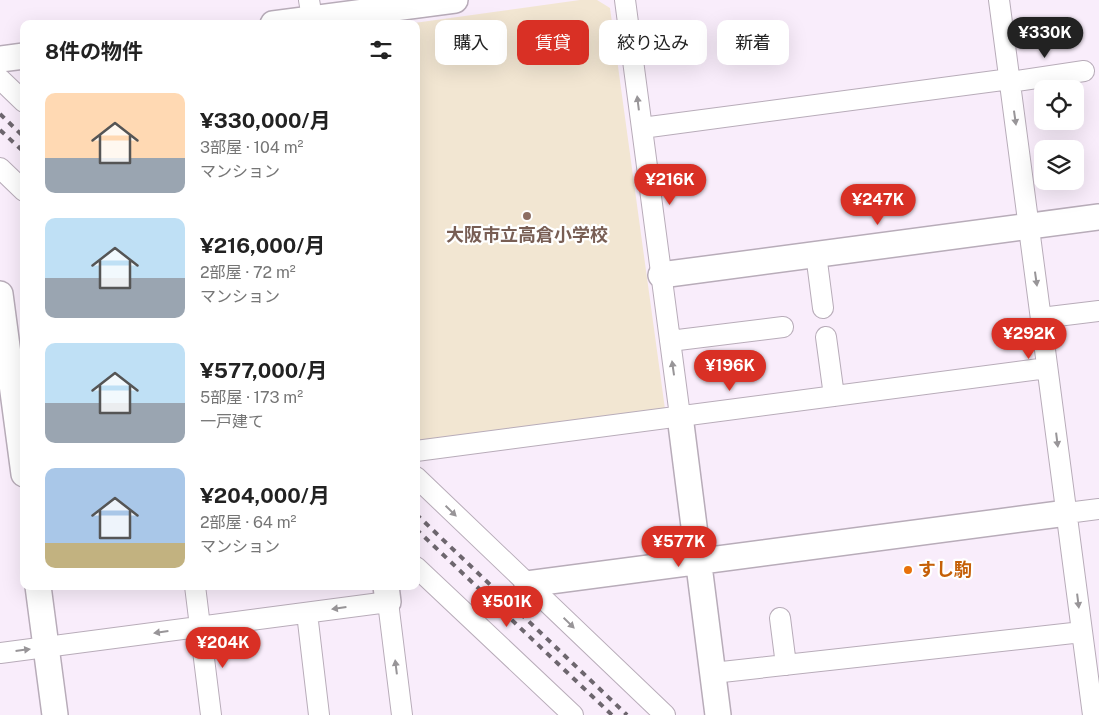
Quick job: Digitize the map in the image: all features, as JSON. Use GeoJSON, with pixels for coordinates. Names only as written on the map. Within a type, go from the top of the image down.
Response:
{"type":"FeatureCollection","features":[{"type":"Feature","properties":{"kind":"street"},"geometry":{"type":"LineString","coordinates":[[288,20],[311,14],[404,3],[455,0]]}},
{"type":"Feature","properties":{"kind":"street"},"geometry":{"type":"LineString","coordinates":[[625,0],[718,715]]}},
{"type":"Feature","properties":{"kind":"street"},"geometry":{"type":"LineString","coordinates":[[1000,0],[1093,715]]}},
{"type":"Feature","properties":{"kind":"street"},"geometry":{"type":"LineString","coordinates":[[0,59],[20,56]]}},
{"type":"Feature","properties":{"kind":"street"},"geometry":{"type":"LineString","coordinates":[[642,128],[1084,72]]}},
{"type":"Feature","properties":{"kind":"street"},"geometry":{"type":"LineString","coordinates":[[0,79],[20,98]]}},
{"type":"Feature","properties":{"kind":"street"},"geometry":{"type":"LineString","coordinates":[[0,168],[20,187]]}},
{"type":"Feature","properties":{"kind":"street"},"geometry":{"type":"LineString","coordinates":[[661,275],[1029,226],[1098,222]]}},
{"type":"Feature","properties":{"kind":"street"},"geometry":{"type":"LineString","coordinates":[[816,254],[823,308]]}},
{"type":"Feature","properties":{"kind":"street"},"geometry":{"type":"LineString","coordinates":[[0,294],[11,358],[20,438]]}},
{"type":"Feature","properties":{"kind":"street"},"geometry":{"type":"LineString","coordinates":[[1041,318],[1099,311]]}},
{"type":"Feature","properties":{"kind":"street"},"geometry":{"type":"LineString","coordinates":[[670,341],[783,327]]}},
{"type":"Feature","properties":{"kind":"street"},"geometry":{"type":"LineString","coordinates":[[826,337],[834,396]]}},
{"type":"Feature","properties":{"kind":"street"},"geometry":{"type":"LineString","coordinates":[[420,450],[1047,368]]}},
{"type":"Feature","properties":{"kind":"street"},"geometry":{"type":"LineString","coordinates":[[420,481],[665,715]]}},
{"type":"Feature","properties":{"kind":"street"},"geometry":{"type":"LineString","coordinates":[[527,584],[1099,509]]}},
{"type":"Feature","properties":{"kind":"street"},"geometry":{"type":"LineString","coordinates":[[420,571],[573,715]]}},
{"type":"Feature","properties":{"kind":"street"},"geometry":{"type":"LineString","coordinates":[[39,590],[55,715]]}},
{"type":"Feature","properties":{"kind":"street"},"geometry":{"type":"LineString","coordinates":[[196,590],[212,715]]}},
{"type":"Feature","properties":{"kind":"street"},"geometry":{"type":"LineString","coordinates":[[0,653],[306,613],[387,594],[402,715]]}},
{"type":"Feature","properties":{"kind":"street"},"geometry":{"type":"LineString","coordinates":[[306,613],[319,715]]}},
{"type":"Feature","properties":{"kind":"street"},"geometry":{"type":"LineString","coordinates":[[780,618],[786,665]]}},
{"type":"Feature","properties":{"kind":"street"},"geometry":{"type":"LineString","coordinates":[[713,673],[1082,632]]}},
{"type":"Feature","properties":{"kind":"shaded area","name":"大阪市立高倉小学校"},"geometry":{"type":"Polygon","coordinates":[[[580,0],[597,0],[610,8],[612,20],[599,20],[599,65],[618,65],[665,409],[420,441],[420,22],[435,20],[435,65],[507,65],[507,20],[436,20],[580,0]]]}},
{"type":"Feature","properties":{"kind":"railway"},"geometry":{"type":"LineString","coordinates":[[0,114],[20,133]]}},
{"type":"Feature","properties":{"kind":"railway"},"geometry":{"type":"LineString","coordinates":[[0,130],[20,148]]}},
{"type":"Feature","properties":{"kind":"railway"},"geometry":{"type":"LineString","coordinates":[[420,518],[627,715]]}},
{"type":"Feature","properties":{"kind":"railway"},"geometry":{"type":"LineString","coordinates":[[420,533],[612,715]]}},
{"type":"Feature","properties":{"kind":"place","name":"大阪市立高倉小学校"},"geometry":{"type":"Point","coordinates":[527,216]}},
{"type":"Feature","properties":{"kind":"place","name":"すし駒"},"geometry":{"type":"Point","coordinates":[908,570]}}]}
